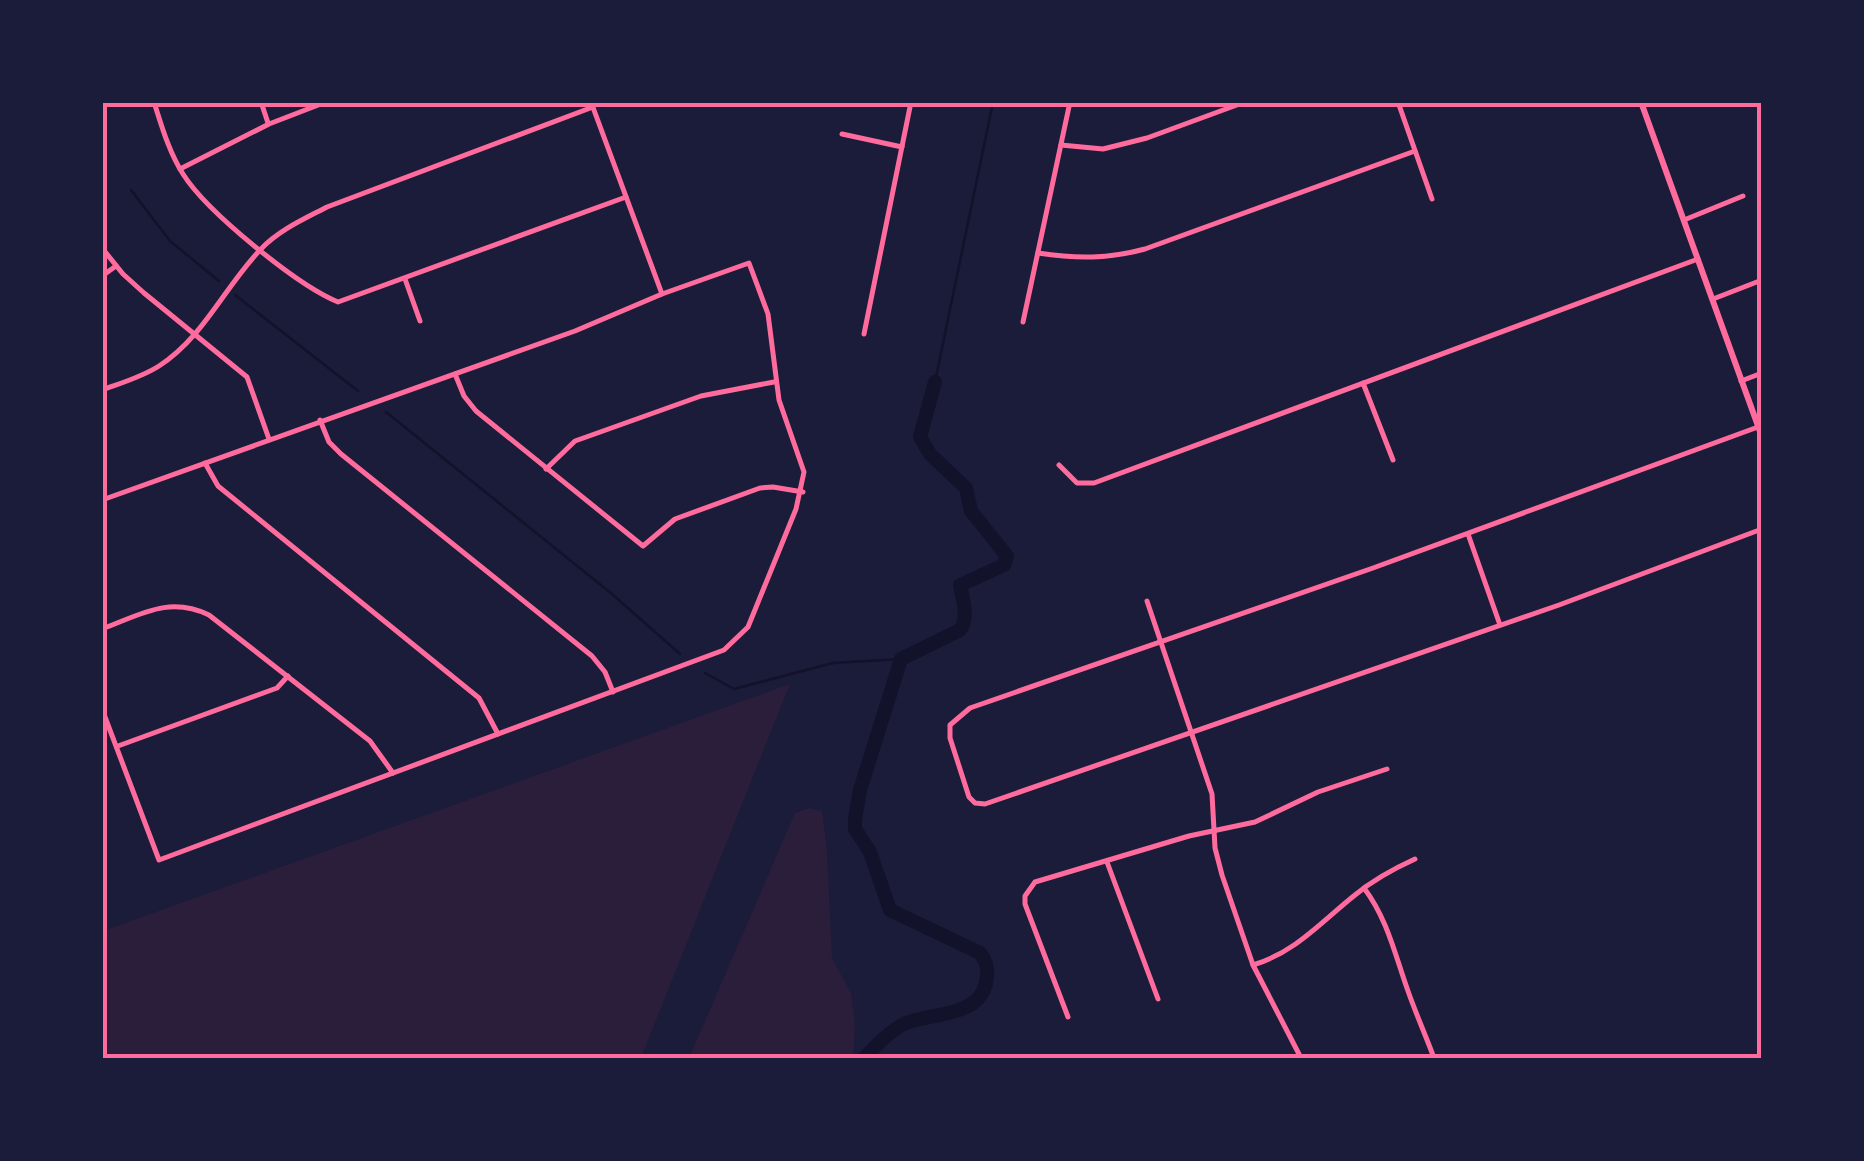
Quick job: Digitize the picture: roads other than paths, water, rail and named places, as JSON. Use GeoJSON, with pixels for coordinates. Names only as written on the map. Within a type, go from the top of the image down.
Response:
{"type":"FeatureCollection","features":[{"type":"Feature","properties":{"kind":"street"},"geometry":{"type":"LineString","coordinates":[[154,102],[180,170],[206,204],[306,285],[338,302],[626,197]]}},
{"type":"Feature","properties":{"kind":"street"},"geometry":{"type":"LineString","coordinates":[[261,102],[269,124]]}},
{"type":"Feature","properties":{"kind":"street"},"geometry":{"type":"LineString","coordinates":[[180,170],[215,148],[326,102]]}},
{"type":"Feature","properties":{"kind":"street"},"geometry":{"type":"LineString","coordinates":[[864,334],[911,102]]}},
{"type":"Feature","properties":{"kind":"street"},"geometry":{"type":"LineString","coordinates":[[1023,322],[1070,102]]}},
{"type":"Feature","properties":{"kind":"street"},"geometry":{"type":"LineString","coordinates":[[1061,145],[1103,149],[1147,138],[1245,102]]}},
{"type":"Feature","properties":{"kind":"street"},"geometry":{"type":"LineString","coordinates":[[1398,102],[1432,199]]}},
{"type":"Feature","properties":{"kind":"street"},"geometry":{"type":"LineString","coordinates":[[1641,102],[1762,437]]}},
{"type":"Feature","properties":{"kind":"street"},"geometry":{"type":"LineString","coordinates":[[102,390],[158,367],[196,332],[261,249],[292,226],[326,207],[592,105],[662,294]]}},
{"type":"Feature","properties":{"kind":"street"},"geometry":{"type":"LineString","coordinates":[[842,134],[902,147]]}},
{"type":"Feature","properties":{"kind":"street"},"geometry":{"type":"LineString","coordinates":[[1038,253],[1074,258],[1128,254],[1415,151]]}},
{"type":"Feature","properties":{"kind":"street"},"geometry":{"type":"LineString","coordinates":[[1684,220],[1742,196]]}},
{"type":"Feature","properties":{"kind":"street"},"geometry":{"type":"LineString","coordinates":[[102,248],[144,293],[247,377],[269,438]]}},
{"type":"Feature","properties":{"kind":"street"},"geometry":{"type":"LineString","coordinates":[[1059,466],[1077,482],[1094,483],[1698,259]]}},
{"type":"Feature","properties":{"kind":"street"},"geometry":{"type":"LineString","coordinates":[[102,500],[575,331],[662,294],[749,264],[768,314],[774,382],[802,457],[803,492],[748,626],[724,650],[159,860],[102,709]]}},
{"type":"Feature","properties":{"kind":"street"},"geometry":{"type":"LineString","coordinates":[[102,276],[116,266]]}},
{"type":"Feature","properties":{"kind":"street"},"geometry":{"type":"LineString","coordinates":[[405,280],[420,322]]}},
{"type":"Feature","properties":{"kind":"street"},"geometry":{"type":"LineString","coordinates":[[1712,299],[1762,280]]}},
{"type":"Feature","properties":{"kind":"street"},"geometry":{"type":"LineString","coordinates":[[1741,381],[1762,373]]}},
{"type":"Feature","properties":{"kind":"street"},"geometry":{"type":"LineString","coordinates":[[455,374],[476,412],[642,546],[675,519],[760,488],[803,492]]}},
{"type":"Feature","properties":{"kind":"street"},"geometry":{"type":"LineString","coordinates":[[546,469],[575,442],[701,396],[774,382]]}},
{"type":"Feature","properties":{"kind":"street"},"geometry":{"type":"LineString","coordinates":[[1363,383],[1393,460]]}},
{"type":"Feature","properties":{"kind":"street"},"geometry":{"type":"LineString","coordinates":[[320,420],[330,442],[341,454],[592,656],[605,672],[613,692]]}},
{"type":"Feature","properties":{"kind":"street"},"geometry":{"type":"LineString","coordinates":[[1758,428],[962,713],[949,729],[964,784],[975,803],[985,804],[1500,625],[1762,529]]}},
{"type":"Feature","properties":{"kind":"street"},"geometry":{"type":"LineString","coordinates":[[205,463],[218,486],[479,698],[498,734]]}},
{"type":"Feature","properties":{"kind":"street"},"geometry":{"type":"LineString","coordinates":[[1468,534],[1500,625]]}},
{"type":"Feature","properties":{"kind":"street"},"geometry":{"type":"LineString","coordinates":[[1147,601],[1212,794],[1222,875],[1253,965],[1301,1058]]}},
{"type":"Feature","properties":{"kind":"street"},"geometry":{"type":"LineString","coordinates":[[102,629],[178,604],[210,615],[370,741],[393,773]]}},
{"type":"Feature","properties":{"kind":"street"},"geometry":{"type":"LineString","coordinates":[[117,747],[277,688],[288,676]]}},
{"type":"Feature","properties":{"kind":"street"},"geometry":{"type":"LineString","coordinates":[[1068,1017],[1025,904],[1025,896],[1035,882],[1256,822],[1318,792],[1386,768]]}},
{"type":"Feature","properties":{"kind":"street"},"geometry":{"type":"LineString","coordinates":[[1253,965],[1291,950],[1364,888],[1415,860]]}},
{"type":"Feature","properties":{"kind":"street"},"geometry":{"type":"LineString","coordinates":[[1107,862],[1158,999]]}},
{"type":"Feature","properties":{"kind":"street"},"geometry":{"type":"LineString","coordinates":[[1364,888],[1394,945],[1434,1058]]}},
{"type":"Feature","properties":{"kind":"waterway"},"geometry":{"type":"LineString","coordinates":[[935,382],[993,102]]}},
{"type":"Feature","properties":{"kind":"waterway"},"geometry":{"type":"LineString","coordinates":[[131,190],[170,241],[219,281]]}},
{"type":"Feature","properties":{"kind":"waterway"},"geometry":{"type":"LineString","coordinates":[[235,295],[358,391]]}},
{"type":"Feature","properties":{"kind":"waterway"},"geometry":{"type":"LineString","coordinates":[[864,1058],[888,1034],[906,1023],[953,1012],[974,1002],[982,994],[987,979],[980,953],[890,910],[870,852],[855,829],[860,790],[901,659],[960,630],[965,614],[960,585],[1004,565],[1007,556],[971,511],[966,488],[930,454],[920,437],[935,382]]}},
{"type":"Feature","properties":{"kind":"waterway"},"geometry":{"type":"LineString","coordinates":[[386,412],[612,594],[680,654]]}},
{"type":"Feature","properties":{"kind":"waterway"},"geometry":{"type":"LineString","coordinates":[[705,673],[734,689],[833,663],[901,659]]}}]}
